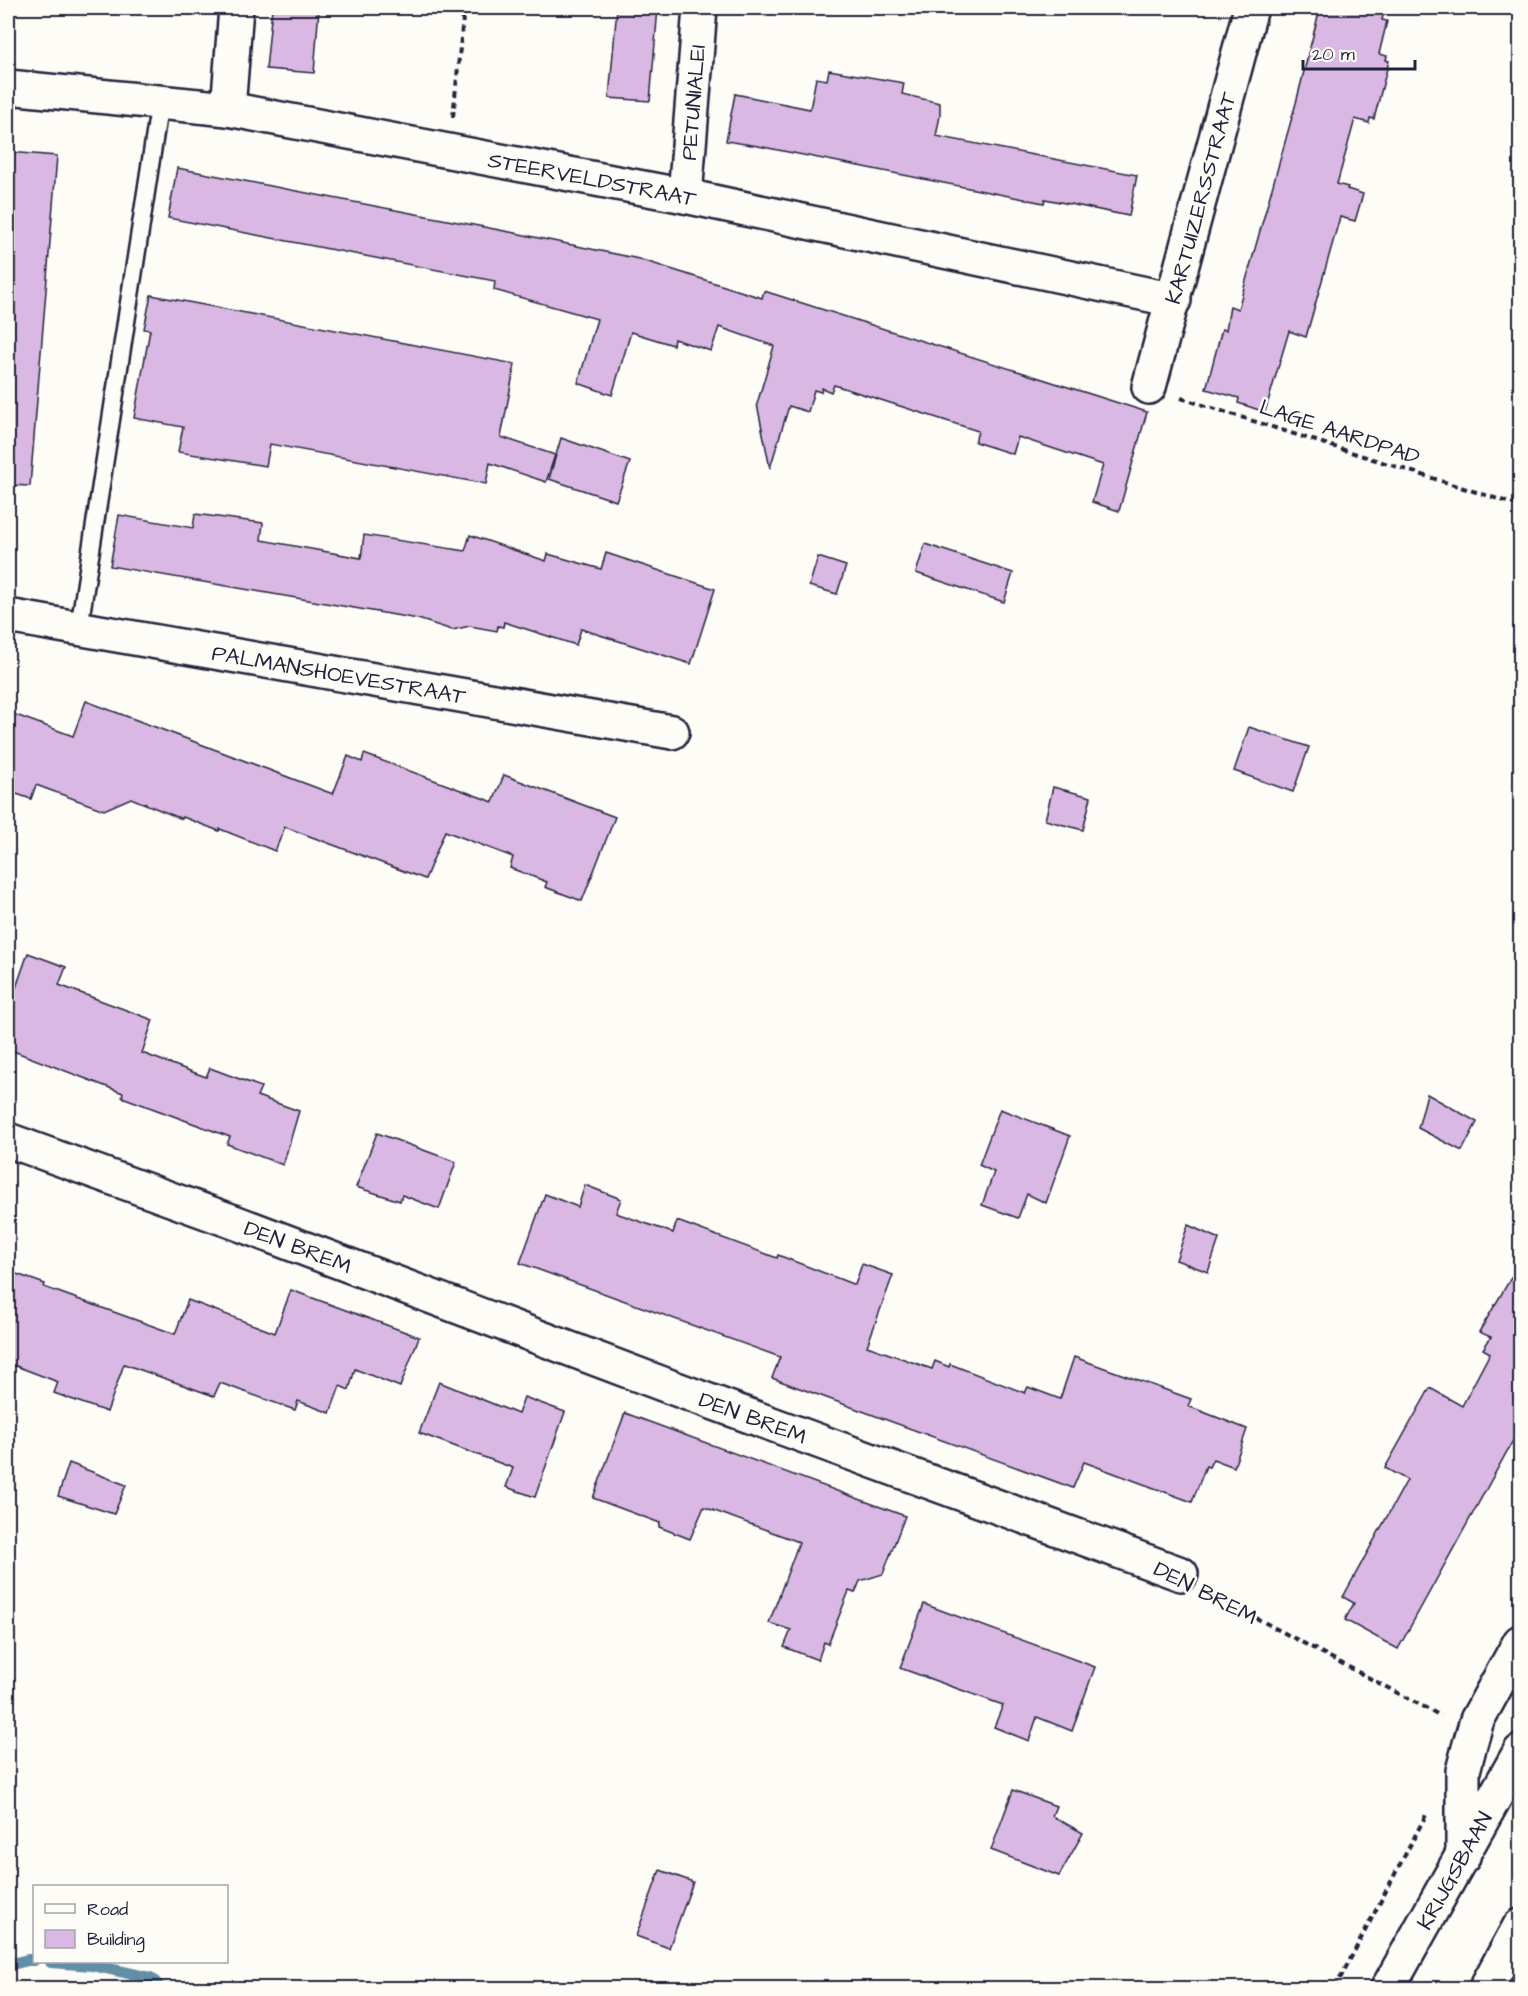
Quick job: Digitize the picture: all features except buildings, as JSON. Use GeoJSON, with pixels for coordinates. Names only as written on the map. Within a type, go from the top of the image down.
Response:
{"type":"FeatureCollection","features":[{"type":"Feature","properties":{"kind":"street"},"geometry":{"type":"LineString","coordinates":[[228,109],[236,8]]}},
{"type":"Feature","properties":{"kind":"street","name":"PETUNIALEI"},"geometry":{"type":"LineString","coordinates":[[685,196],[700,8]]}},
{"type":"Feature","properties":{"kind":"street","name":"KARTUIZERSSTRAAT"},"geometry":{"type":"LineString","coordinates":[[1149,387],[1251,8]]}},
{"type":"Feature","properties":{"kind":"street","name":"STEERVELDSTRAAT"},"geometry":{"type":"LineString","coordinates":[[8,87],[228,109],[685,196],[1174,300]]}},
{"type":"Feature","properties":{"kind":"street","name":"PALMANSHOEVESTRAAT"},"geometry":{"type":"LineString","coordinates":[[8,616],[672,732]]}},
{"type":"Feature","properties":{"kind":"street","name":"DEN BREM"},"geometry":{"type":"LineString","coordinates":[[8,1140],[1181,1575]]}},
{"type":"Feature","properties":{"kind":"street"},"geometry":{"type":"LineString","coordinates":[[1462,1857],[1462,1771],[1477,1720],[1521,1642]]}},
{"type":"Feature","properties":{"kind":"street","name":"KRIJGSBAAN"},"geometry":{"type":"LineString","coordinates":[[1388,1989],[1521,1752]]}},
{"type":"Feature","properties":{"kind":"street"},"geometry":{"type":"LineString","coordinates":[[1486,1989],[1521,1926]]}},
{"type":"Feature","properties":{"kind":"lane"},"geometry":{"type":"LineString","coordinates":[[78,628],[160,101]]}},
{"type":"Feature","properties":{"kind":"path"},"geometry":{"type":"LineString","coordinates":[[450,152],[464,8]]}},
{"type":"Feature","properties":{"kind":"path","name":"LAGE AARDPAD"},"geometry":{"type":"LineString","coordinates":[[1149,387],[1521,506]]}},
{"type":"Feature","properties":{"kind":"path","name":"DEN BREM"},"geometry":{"type":"LineString","coordinates":[[1181,1575],[1196,1586],[1449,1720]]}},
{"type":"Feature","properties":{"kind":"path"},"geometry":{"type":"LineString","coordinates":[[1335,1989],[1441,1787],[1462,1771]]}},
{"type":"Feature","properties":{"kind":"waterway"},"geometry":{"type":"LineString","coordinates":[[8,1965],[33,1960]]}},
{"type":"Feature","properties":{"kind":"waterway"},"geometry":{"type":"LineString","coordinates":[[65,1963],[92,1965],[151,1978],[160,1988]]}}]}
